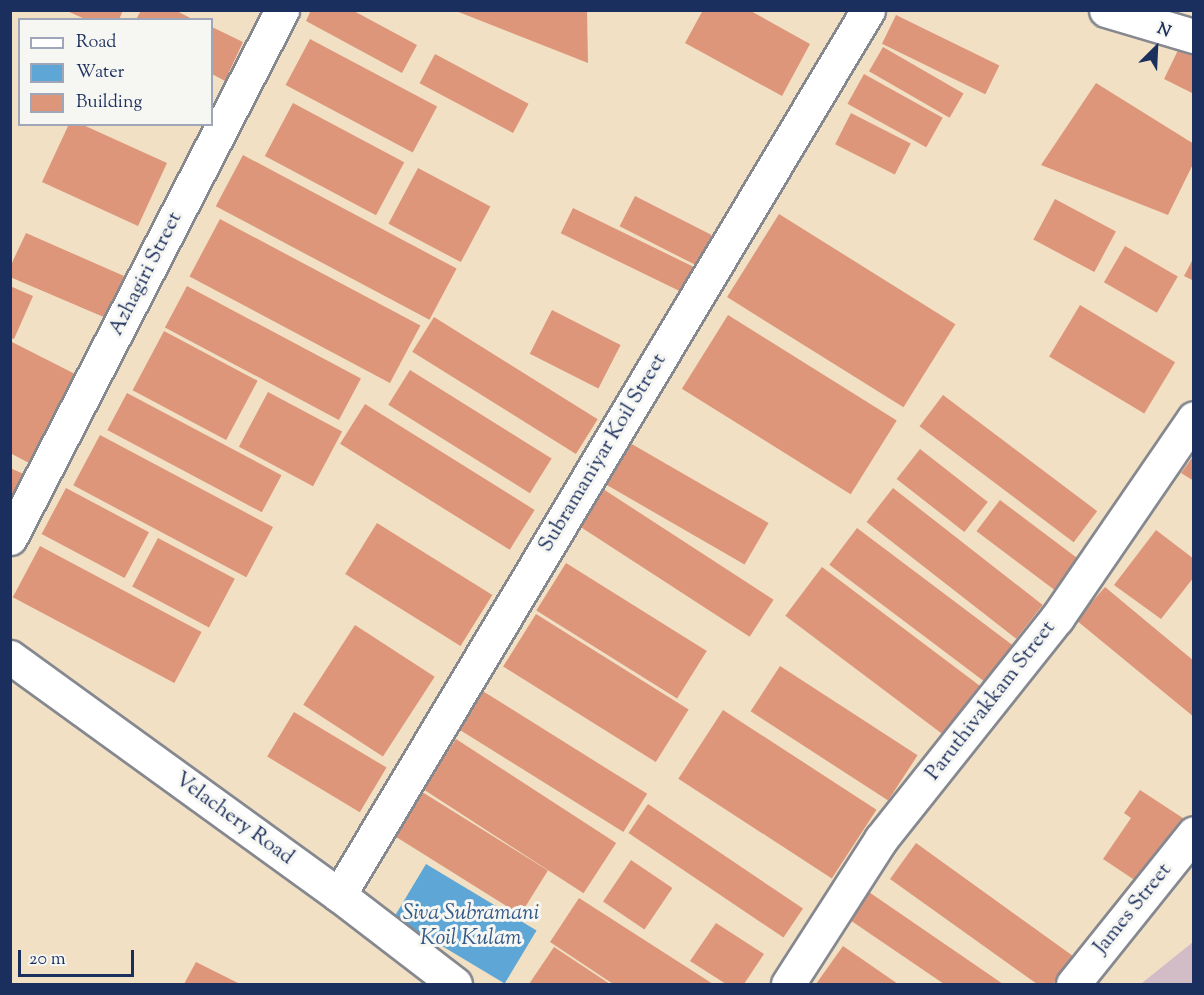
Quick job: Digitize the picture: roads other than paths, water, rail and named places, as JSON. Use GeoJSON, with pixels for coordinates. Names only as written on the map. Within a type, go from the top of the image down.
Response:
{"type":"FeatureCollection","features":[{"type":"Feature","properties":{"kind":"street","name":"Azhagiri Street"},"geometry":{"type":"LineString","coordinates":[[10,538],[282,10]]}},
{"type":"Feature","properties":{"kind":"street","name":"Subramaniyar Koil Street"},"geometry":{"type":"LineString","coordinates":[[339,894],[867,10]]}},
{"type":"Feature","properties":{"kind":"street"},"geometry":{"type":"LineString","coordinates":[[1106,10],[1194,36]]}},
{"type":"Feature","properties":{"kind":"street","name":"Paruthivakkam Street"},"geometry":{"type":"LineString","coordinates":[[789,984],[881,839],[1057,618],[1194,418]]}},
{"type":"Feature","properties":{"kind":"street","name":"Velachery Road"},"geometry":{"type":"LineString","coordinates":[[10,657],[339,894],[454,984]]}},
{"type":"Feature","properties":{"kind":"street","name":"James Street"},"geometry":{"type":"LineString","coordinates":[[1073,984],[1194,833]]}},
{"type":"Feature","properties":{"kind":"water","name":"Siva Subramani Koil Kulam"},"geometry":{"type":"Polygon","coordinates":[[[426,864],[537,930],[505,984],[394,917],[426,864]]]}}]}
